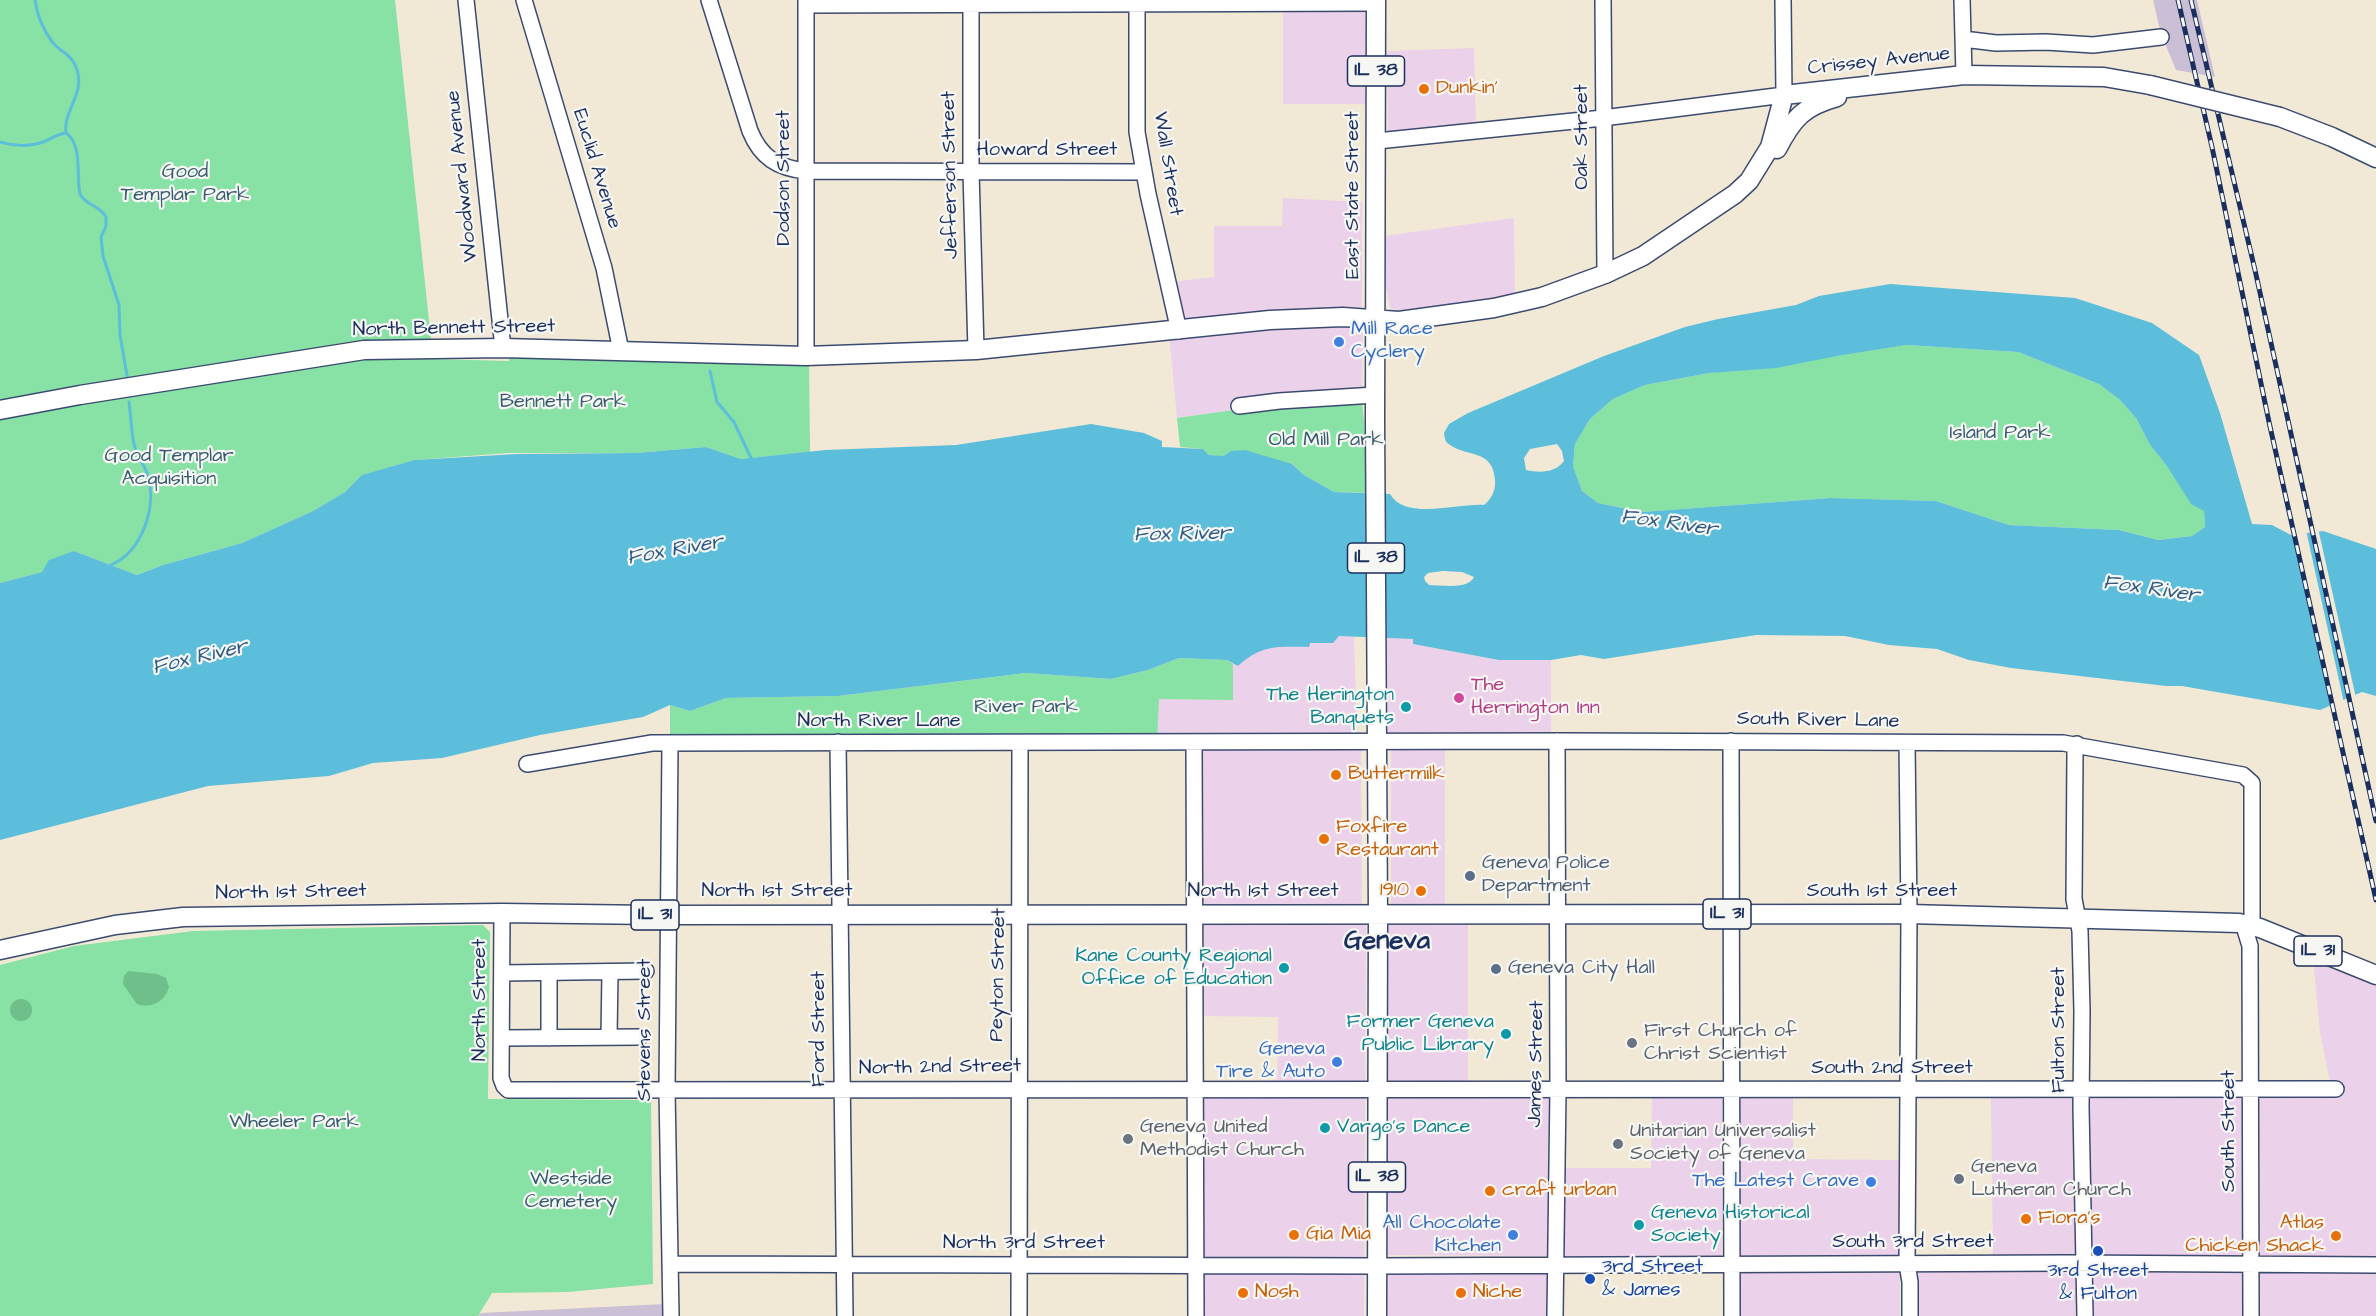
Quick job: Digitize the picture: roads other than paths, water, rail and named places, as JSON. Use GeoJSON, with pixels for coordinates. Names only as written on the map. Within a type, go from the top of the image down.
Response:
{"type":"FeatureCollection","features":[{"type":"Feature","properties":{"kind":"main road","name":"East State Street"},"geometry":{"type":"LineString","coordinates":[[1376,2],[1376,319]]}},
{"type":"Feature","properties":{"kind":"main road","name":"Crissey Avenue"},"geometry":{"type":"LineString","coordinates":[[1784,95],[1964,75],[2104,77],[2150,85],[2280,117],[2332,137],[2376,158]]}},
{"type":"Feature","properties":{"kind":"main road","name":"North Bennett Street"},"geometry":{"type":"LineString","coordinates":[[0,411],[80,395],[364,350],[503,348],[806,356],[976,350],[1270,320],[1343,317],[1399,321],[1494,308],[1542,297],[1605,274],[1643,256],[1736,194],[1772,160],[1791,124],[1813,105],[1898,83]]}},
{"type":"Feature","properties":{"kind":"main road"},"geometry":{"type":"LineString","coordinates":[[1749,181],[1770,147],[1784,95]]}},
{"type":"Feature","properties":{"kind":"main road","name":"IL 38"},"geometry":{"type":"LineString","coordinates":[[1376,319],[1377,1316]]}},
{"type":"Feature","properties":{"kind":"main road","name":"North 1st Street"},"geometry":{"type":"LineString","coordinates":[[0,950],[115,925],[183,917],[502,913],[1378,915]]}},
{"type":"Feature","properties":{"kind":"main road","name":"South 1st Street"},"geometry":{"type":"LineString","coordinates":[[1378,915],[1909,914],[2076,917],[2252,925],[2376,975]]}},
{"type":"Feature","properties":{"kind":"street","name":"Woodward Avenue"},"geometry":{"type":"LineString","coordinates":[[466,0],[503,348]]}},
{"type":"Feature","properties":{"kind":"street","name":"Euclid Avenue"},"geometry":{"type":"LineString","coordinates":[[524,0],[604,268],[621,351]]}},
{"type":"Feature","properties":{"kind":"street","name":"Howard Street"},"geometry":{"type":"LineString","coordinates":[[709,0],[756,145],[778,166],[806,171],[1144,171]]}},
{"type":"Feature","properties":{"kind":"street","name":"Oak Street"},"geometry":{"type":"LineString","coordinates":[[1603,0],[1605,274]]}},
{"type":"Feature","properties":{"kind":"street"},"geometry":{"type":"LineString","coordinates":[[1783,0],[1784,95]]}},
{"type":"Feature","properties":{"kind":"street"},"geometry":{"type":"LineString","coordinates":[[1962,0],[1964,75]]}},
{"type":"Feature","properties":{"kind":"street","name":"Dodson Street"},"geometry":{"type":"LineString","coordinates":[[806,2],[806,356]]}},
{"type":"Feature","properties":{"kind":"street"},"geometry":{"type":"LineString","coordinates":[[806,2],[1376,2]]}},
{"type":"Feature","properties":{"kind":"street","name":"Jefferson Street"},"geometry":{"type":"LineString","coordinates":[[971,2],[971,172],[976,350]]}},
{"type":"Feature","properties":{"kind":"street","name":"Wall Street"},"geometry":{"type":"LineString","coordinates":[[1137,2],[1137,132],[1179,331]]}},
{"type":"Feature","properties":{"kind":"street","name":"Crissey Avenue"},"geometry":{"type":"LineString","coordinates":[[1963,39],[1996,43],[2046,42],[2093,45],[2161,38]]}},
{"type":"Feature","properties":{"kind":"street","name":"Crissey Avenue"},"geometry":{"type":"LineString","coordinates":[[1377,141],[1784,95]]}},
{"type":"Feature","properties":{"kind":"street"},"geometry":{"type":"LineString","coordinates":[[1239,406],[1375,395]]}},
{"type":"Feature","properties":{"kind":"street","name":"South River Lane"},"geometry":{"type":"LineString","coordinates":[[1377,741],[2077,744],[2243,775],[2252,783]]}},
{"type":"Feature","properties":{"kind":"street","name":"North River Lane"},"geometry":{"type":"LineString","coordinates":[[527,764],[652,744],[1377,741]]}},
{"type":"Feature","properties":{"kind":"street","name":"James Street"},"geometry":{"type":"LineString","coordinates":[[1555,1316],[1558,1089],[1557,741]]}},
{"type":"Feature","properties":{"kind":"street"},"geometry":{"type":"LineString","coordinates":[[1731,741],[1732,1316]]}},
{"type":"Feature","properties":{"kind":"street","name":"Ford Street"},"geometry":{"type":"LineString","coordinates":[[838,742],[844,1316]]}},
{"type":"Feature","properties":{"kind":"street","name":"Peyton Street"},"geometry":{"type":"LineString","coordinates":[[1019,1316],[1020,743]]}},
{"type":"Feature","properties":{"kind":"street"},"geometry":{"type":"LineString","coordinates":[[1194,743],[1196,1316]]}},
{"type":"Feature","properties":{"kind":"street"},"geometry":{"type":"LineString","coordinates":[[1907,743],[1909,914],[1907,1264],[1910,1282],[1910,1316]]}},
{"type":"Feature","properties":{"kind":"street","name":"Stevens Street"},"geometry":{"type":"LineString","coordinates":[[670,744],[667,1090],[670,1316]]}},
{"type":"Feature","properties":{"kind":"street","name":"Fulton Street"},"geometry":{"type":"LineString","coordinates":[[2077,744],[2073,898],[2080,931],[2082,1000],[2085,1316]]}},
{"type":"Feature","properties":{"kind":"street","name":"South Street"},"geometry":{"type":"LineString","coordinates":[[2251,1316],[2252,783]]}},
{"type":"Feature","properties":{"kind":"street","name":"North Street"},"geometry":{"type":"LineString","coordinates":[[502,913],[501,1078],[504,1086]]}},
{"type":"Feature","properties":{"kind":"street"},"geometry":{"type":"LineString","coordinates":[[502,973],[645,971]]}},
{"type":"Feature","properties":{"kind":"street"},"geometry":{"type":"LineString","coordinates":[[609,1037],[610,972]]}},
{"type":"Feature","properties":{"kind":"street"},"geometry":{"type":"LineString","coordinates":[[549,973],[549,1038]]}},
{"type":"Feature","properties":{"kind":"street"},"geometry":{"type":"LineString","coordinates":[[502,1038],[640,1037]]}},
{"type":"Feature","properties":{"kind":"street","name":"North 2nd Street"},"geometry":{"type":"LineString","coordinates":[[504,1086],[508,1090],[1377,1089]]}},
{"type":"Feature","properties":{"kind":"street","name":"South 2nd Street"},"geometry":{"type":"LineString","coordinates":[[1377,1089],[2336,1089]]}},
{"type":"Feature","properties":{"kind":"street","name":"North 3rd Street"},"geometry":{"type":"LineString","coordinates":[[670,1264],[1377,1266]]}},
{"type":"Feature","properties":{"kind":"street","name":"South 3rd Street"},"geometry":{"type":"LineString","coordinates":[[1377,1266],[2376,1265]]}},
{"type":"Feature","properties":{"kind":"water","name":"Fox River"},"geometry":{"type":"Polygon","coordinates":[[[1890,284],[2075,298],[2152,323],[2199,355],[2220,413],[2252,524],[2272,525],[2291,535],[2323,531],[2376,549],[2376,696],[2362,692],[2320,710],[2182,686],[2011,668],[1969,660],[1937,649],[1889,645],[1845,636],[1756,635],[1604,659],[1581,655],[1551,660],[1499,660],[1413,644],[1413,639],[1339,636],[1333,643],[1310,643],[1309,647],[1279,647],[1263,650],[1238,666],[1227,660],[1179,658],[1148,670],[1111,679],[1026,673],[838,696],[726,698],[690,711],[670,705],[643,717],[540,735],[442,758],[373,763],[329,776],[208,786],[0,840],[0,583],[42,572],[49,560],[74,551],[137,575],[163,565],[242,543],[313,511],[345,492],[362,475],[414,460],[517,454],[636,453],[706,447],[741,459],[825,450],[956,445],[1091,424],[1144,433],[1162,441],[1162,447],[1203,449],[1209,455],[1224,456],[1231,451],[1245,450],[1292,464],[1304,475],[1334,492],[1390,494],[1397,502],[1420,509],[1484,505],[1494,490],[1495,480],[1490,463],[1478,455],[1457,449],[1447,443],[1444,433],[1449,424],[1468,413],[1604,356],[1685,327],[1796,305],[1819,296],[1890,284]],[[1907,345],[1776,368],[1709,373],[1645,385],[1613,399],[1590,419],[1575,444],[1573,466],[1582,491],[1598,503],[1642,512],[1831,498],[1936,501],[2009,525],[2119,530],[2158,540],[2192,536],[2205,527],[2204,511],[2191,504],[2167,466],[2150,445],[2136,418],[2120,400],[2099,384],[2018,352],[1907,345]],[[1557,444],[1530,449],[1524,458],[1526,470],[1547,471],[1556,468],[1564,461],[1562,451],[1557,444]],[[1462,572],[1428,573],[1424,577],[1429,585],[1461,585],[1471,581],[1474,577],[1462,572]]]}},
{"type":"Feature","properties":{"kind":"waterway"},"geometry":{"type":"LineString","coordinates":[[35,0],[39,17],[47,33],[53,43],[73,61],[77,70],[78,87],[68,117],[66,133],[75,145],[77,153],[80,194],[106,217],[106,226],[101,237],[103,256],[119,305],[120,335],[128,381]]}},
{"type":"Feature","properties":{"kind":"waterway"},"geometry":{"type":"LineString","coordinates":[[0,142],[33,145],[66,133]]}},
{"type":"Feature","properties":{"kind":"waterway"},"geometry":{"type":"LineString","coordinates":[[710,371],[717,402],[734,422],[751,458]]}},
{"type":"Feature","properties":{"kind":"waterway"},"geometry":{"type":"LineString","coordinates":[[112,568],[111,565],[132,549],[139,538],[145,526],[151,499],[147,473],[134,444],[129,402]]}},
{"type":"Feature","properties":{"kind":"railway"},"geometry":{"type":"LineString","coordinates":[[2178,0],[2376,900]]}},
{"type":"Feature","properties":{"kind":"railway"},"geometry":{"type":"LineString","coordinates":[[2191,0],[2255,270],[2376,821]]}},
{"type":"Feature","properties":{"kind":"place","name":"Dunkin'"},"geometry":{"type":"Point","coordinates":[1424,89]}},
{"type":"Feature","properties":{"kind":"place","name":"Mill Race Cyclery"},"geometry":{"type":"Point","coordinates":[1339,342]}},
{"type":"Feature","properties":{"kind":"place","name":"The Herrington Inn"},"geometry":{"type":"Point","coordinates":[1459,698]}},
{"type":"Feature","properties":{"kind":"place","name":"The Herington Banquets"},"geometry":{"type":"Point","coordinates":[1406,707]}},
{"type":"Feature","properties":{"kind":"place","name":"Buttermilk"},"geometry":{"type":"Point","coordinates":[1336,775]}},
{"type":"Feature","properties":{"kind":"place","name":"Foxfire Restaurant"},"geometry":{"type":"Point","coordinates":[1324,839]}},
{"type":"Feature","properties":{"kind":"place","name":"Geneva Police Department"},"geometry":{"type":"Point","coordinates":[1470,876]}},
{"type":"Feature","properties":{"kind":"place","name":"1910"},"geometry":{"type":"Point","coordinates":[1421,891]}},
{"type":"Feature","properties":{"kind":"place","name":"Kane County Regional Office of Education"},"geometry":{"type":"Point","coordinates":[1284,968]}},
{"type":"Feature","properties":{"kind":"place","name":"Geneva City Hall"},"geometry":{"type":"Point","coordinates":[1496,969]}},
{"type":"Feature","properties":{"kind":"place","name":"Former Geneva Public Library"},"geometry":{"type":"Point","coordinates":[1506,1034]}},
{"type":"Feature","properties":{"kind":"place","name":"First Church of Christ Scientist"},"geometry":{"type":"Point","coordinates":[1632,1043]}},
{"type":"Feature","properties":{"kind":"place","name":"Geneva Tire & Auto"},"geometry":{"type":"Point","coordinates":[1337,1062]}},
{"type":"Feature","properties":{"kind":"place","name":"Vargo's Dance"},"geometry":{"type":"Point","coordinates":[1325,1128]}},
{"type":"Feature","properties":{"kind":"place","name":"Geneva United Methodist Church"},"geometry":{"type":"Point","coordinates":[1128,1139]}},
{"type":"Feature","properties":{"kind":"place","name":"Unitarian Universalist Society of Geneva"},"geometry":{"type":"Point","coordinates":[1618,1144]}},
{"type":"Feature","properties":{"kind":"place","name":"Geneva Lutheran Church"},"geometry":{"type":"Point","coordinates":[1959,1179]}},
{"type":"Feature","properties":{"kind":"place","name":"The Latest Crave"},"geometry":{"type":"Point","coordinates":[1871,1182]}},
{"type":"Feature","properties":{"kind":"place","name":"craft urban"},"geometry":{"type":"Point","coordinates":[1490,1191]}},
{"type":"Feature","properties":{"kind":"place","name":"Fiora's"},"geometry":{"type":"Point","coordinates":[2026,1219]}},
{"type":"Feature","properties":{"kind":"place","name":"Geneva Historical Society"},"geometry":{"type":"Point","coordinates":[1639,1225]}},
{"type":"Feature","properties":{"kind":"place","name":"Gia Mia"},"geometry":{"type":"Point","coordinates":[1294,1235]}},
{"type":"Feature","properties":{"kind":"place","name":"All Chocolate Kitchen"},"geometry":{"type":"Point","coordinates":[1513,1235]}},
{"type":"Feature","properties":{"kind":"place","name":"Atlas Chicken Shack"},"geometry":{"type":"Point","coordinates":[2336,1236]}},
{"type":"Feature","properties":{"kind":"place","name":"3rd Street & Fulton"},"geometry":{"type":"Point","coordinates":[2098,1251]}},
{"type":"Feature","properties":{"kind":"place","name":"3rd Street & James"},"geometry":{"type":"Point","coordinates":[1590,1279]}},
{"type":"Feature","properties":{"kind":"place","name":"Nosh"},"geometry":{"type":"Point","coordinates":[1243,1293]}},
{"type":"Feature","properties":{"kind":"place","name":"Niche"},"geometry":{"type":"Point","coordinates":[1461,1293]}},
{"type":"Feature","properties":{"kind":"district","name":"Geneva"},"geometry":{"type":"Point","coordinates":[1387,943]}},
{"type":"Feature","properties":{"kind":"park label","name":"Good Templar Park"},"geometry":{"type":"Point","coordinates":[185,184]}},
{"type":"Feature","properties":{"kind":"park label","name":"Bennett Park"},"geometry":{"type":"Point","coordinates":[563,403]}},
{"type":"Feature","properties":{"kind":"park label","name":"Island Park"},"geometry":{"type":"Point","coordinates":[2000,434]}},
{"type":"Feature","properties":{"kind":"park label","name":"Old Mill Park"},"geometry":{"type":"Point","coordinates":[1326,441]}},
{"type":"Feature","properties":{"kind":"park label","name":"Good Templar Acquisition"},"geometry":{"type":"Point","coordinates":[169,468]}},
{"type":"Feature","properties":{"kind":"park label","name":"River Park"},"geometry":{"type":"Point","coordinates":[1026,708]}},
{"type":"Feature","properties":{"kind":"park label","name":"Wheeler Park"},"geometry":{"type":"Point","coordinates":[294,1123]}},
{"type":"Feature","properties":{"kind":"park label","name":"Westside Cemetery"},"geometry":{"type":"Point","coordinates":[571,1192]}}]}
